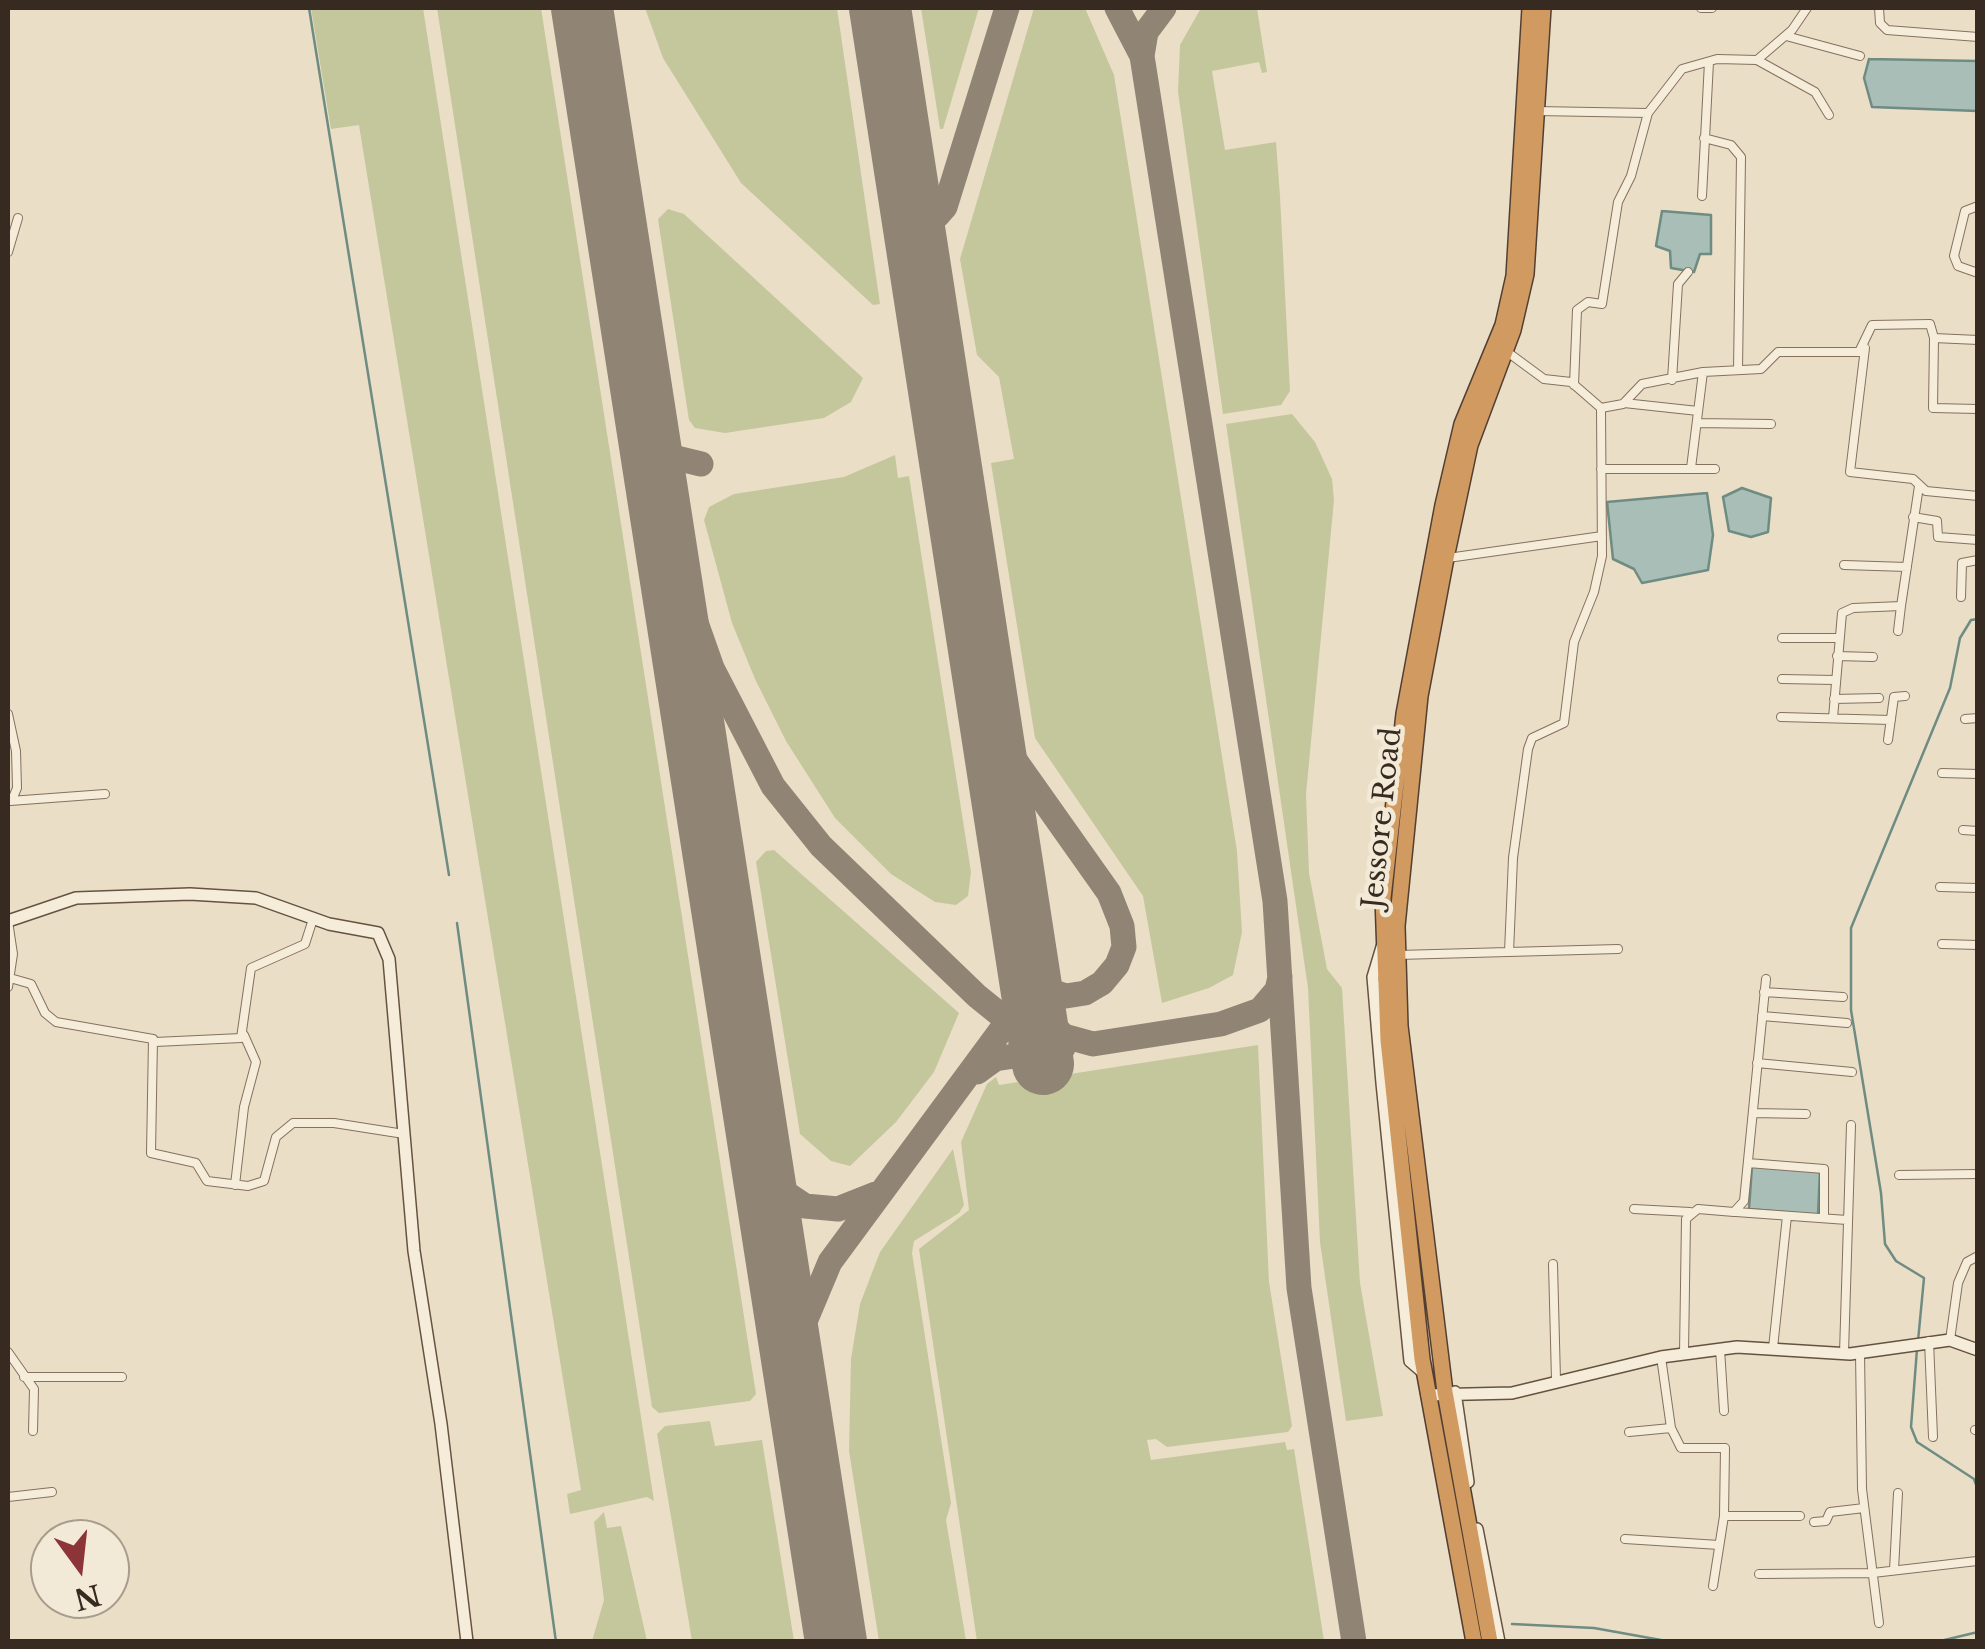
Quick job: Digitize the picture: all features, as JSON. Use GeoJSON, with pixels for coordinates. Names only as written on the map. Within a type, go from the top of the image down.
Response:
{"type":"FeatureCollection","features":[{"type":"Feature","properties":{"kind":"highway"},"geometry":{"type":"LineString","coordinates":[[1474,1642],[1424,1373],[1388,1040],[1383,945],[1386,865],[1404,714],[1439,523],[1462,424],[1503,325],[1514,276],[1530,8]]}},
{"type":"Feature","properties":{"kind":"highway","name":"Jessore Road"},"geometry":{"type":"LineString","coordinates":[[1490,1642],[1450,1392],[1400,1026],[1400,878],[1420,696],[1446,558],[1470,445],[1506,352],[1526,274],[1543,8]]}},
{"type":"Feature","properties":{"kind":"street"},"geometry":{"type":"LineString","coordinates":[[1701,8],[1712,8]]}},
{"type":"Feature","properties":{"kind":"street"},"geometry":{"type":"LineString","coordinates":[[1758,60],[1786,36],[1808,8]]}},
{"type":"Feature","properties":{"kind":"street"},"geometry":{"type":"LineString","coordinates":[[1879,8],[1880,23],[1886,30],[1978,37]]}},
{"type":"Feature","properties":{"kind":"street"},"geometry":{"type":"LineString","coordinates":[[1786,36],[1860,56]]}},
{"type":"Feature","properties":{"kind":"street"},"geometry":{"type":"LineString","coordinates":[[1537,111],[1648,113],[1657,108],[1682,69],[1710,62],[1758,60],[1816,92],[1829,116]]}},
{"type":"Feature","properties":{"kind":"street"},"geometry":{"type":"LineString","coordinates":[[1702,196],[1710,62]]}},
{"type":"Feature","properties":{"kind":"street"},"geometry":{"type":"LineString","coordinates":[[1574,385],[1577,310],[1588,302],[1602,304],[1618,202],[1632,176],[1648,113]]}},
{"type":"Feature","properties":{"kind":"street"},"geometry":{"type":"LineString","coordinates":[[1704,138],[1738,149],[1743,170],[1738,370]]}},
{"type":"Feature","properties":{"kind":"street"},"geometry":{"type":"LineString","coordinates":[[1978,206],[1964,211],[1954,256],[1958,266],[1978,273]]}},
{"type":"Feature","properties":{"kind":"street"},"geometry":{"type":"LineString","coordinates":[[8,252],[18,218]]}},
{"type":"Feature","properties":{"kind":"street"},"geometry":{"type":"LineString","coordinates":[[1672,380],[1677,294],[1680,278],[1688,272]]}},
{"type":"Feature","properties":{"kind":"street"},"geometry":{"type":"LineString","coordinates":[[1978,409],[1933,408],[1934,338],[1930,324],[1872,325],[1865,348],[1849,471],[1909,478],[1926,492],[1978,496]]}},
{"type":"Feature","properties":{"kind":"street"},"geometry":{"type":"LineString","coordinates":[[1934,338],[1978,340]]}},
{"type":"Feature","properties":{"kind":"street"},"geometry":{"type":"LineString","coordinates":[[1624,402],[1642,384],[1703,372],[1765,368],[1772,355],[1786,350],[1854,352],[1865,348]]}},
{"type":"Feature","properties":{"kind":"street"},"geometry":{"type":"LineString","coordinates":[[1506,352],[1534,375],[1574,385],[1600,408],[1602,536],[1600,574],[1574,642],[1564,723],[1532,738],[1528,749],[1513,858],[1509,952]]}},
{"type":"Feature","properties":{"kind":"street"},"geometry":{"type":"LineString","coordinates":[[1691,468],[1703,372]]}},
{"type":"Feature","properties":{"kind":"street"},"geometry":{"type":"LineString","coordinates":[[1600,408],[1624,402],[1698,411]]}},
{"type":"Feature","properties":{"kind":"street"},"geometry":{"type":"LineString","coordinates":[[1697,423],[1770,424]]}},
{"type":"Feature","properties":{"kind":"street"},"geometry":{"type":"LineString","coordinates":[[1601,470],[1714,469]]}},
{"type":"Feature","properties":{"kind":"street"},"geometry":{"type":"LineString","coordinates":[[1898,631],[1919,486]]}},
{"type":"Feature","properties":{"kind":"street"},"geometry":{"type":"LineString","coordinates":[[1913,517],[1937,521],[1938,537],[1978,540]]}},
{"type":"Feature","properties":{"kind":"street"},"geometry":{"type":"LineString","coordinates":[[1446,558],[1602,536]]}},
{"type":"Feature","properties":{"kind":"street"},"geometry":{"type":"LineString","coordinates":[[1961,598],[1962,563],[1978,560]]}},
{"type":"Feature","properties":{"kind":"street"},"geometry":{"type":"LineString","coordinates":[[1844,565],[1907,566]]}},
{"type":"Feature","properties":{"kind":"street"},"geometry":{"type":"LineString","coordinates":[[1833,718],[1838,638],[1844,610],[1901,606]]}},
{"type":"Feature","properties":{"kind":"street"},"geometry":{"type":"LineString","coordinates":[[1782,638],[1838,638]]}},
{"type":"Feature","properties":{"kind":"street"},"geometry":{"type":"LineString","coordinates":[[1837,656],[1873,657]]}},
{"type":"Feature","properties":{"kind":"street"},"geometry":{"type":"LineString","coordinates":[[1782,680],[1834,680]]}},
{"type":"Feature","properties":{"kind":"street"},"geometry":{"type":"LineString","coordinates":[[1888,740],[1894,697],[1905,696]]}},
{"type":"Feature","properties":{"kind":"street"},"geometry":{"type":"LineString","coordinates":[[1834,699],[1879,698]]}},
{"type":"Feature","properties":{"kind":"street"},"geometry":{"type":"LineString","coordinates":[[8,714],[16,751],[17,788],[9,801]]}},
{"type":"Feature","properties":{"kind":"street"},"geometry":{"type":"LineString","coordinates":[[1781,717],[1890,720]]}},
{"type":"Feature","properties":{"kind":"street"},"geometry":{"type":"LineString","coordinates":[[1964,719],[1978,718]]}},
{"type":"Feature","properties":{"kind":"street"},"geometry":{"type":"LineString","coordinates":[[1942,773],[1978,774]]}},
{"type":"Feature","properties":{"kind":"street"},"geometry":{"type":"LineString","coordinates":[[9,801],[105,794]]}},
{"type":"Feature","properties":{"kind":"street"},"geometry":{"type":"LineString","coordinates":[[1963,830],[1978,830]]}},
{"type":"Feature","properties":{"kind":"street"},"geometry":{"type":"LineString","coordinates":[[1940,887],[1978,888]]}},
{"type":"Feature","properties":{"kind":"street"},"geometry":{"type":"LineString","coordinates":[[244,1035],[235,1040],[155,1042],[150,1037],[56,1022],[44,1013],[31,984],[9,982],[8,921],[76,898],[128,894],[256,898],[313,919],[378,933],[389,959],[414,1251],[441,1424],[467,1642]]}},
{"type":"Feature","properties":{"kind":"street"},"geometry":{"type":"LineString","coordinates":[[235,1184],[244,1107],[256,1062],[244,1035],[251,968],[306,944],[313,919]]}},
{"type":"Feature","properties":{"kind":"street"},"geometry":{"type":"LineString","coordinates":[[1942,944],[1978,946]]}},
{"type":"Feature","properties":{"kind":"street"},"geometry":{"type":"LineString","coordinates":[[1398,955],[1618,949]]}},
{"type":"Feature","properties":{"kind":"street"},"geometry":{"type":"LineString","coordinates":[[1734,1212],[1744,1201],[1766,979]]}},
{"type":"Feature","properties":{"kind":"street"},"geometry":{"type":"LineString","coordinates":[[1764,992],[1843,997]]}},
{"type":"Feature","properties":{"kind":"street"},"geometry":{"type":"LineString","coordinates":[[1762,1016],[1848,1023]]}},
{"type":"Feature","properties":{"kind":"street"},"geometry":{"type":"LineString","coordinates":[[155,1042],[151,1153],[196,1163],[207,1181],[264,1181],[276,1137],[293,1123],[334,1124],[404,1134]]}},
{"type":"Feature","properties":{"kind":"street"},"geometry":{"type":"LineString","coordinates":[[1757,1064],[1852,1072]]}},
{"type":"Feature","properties":{"kind":"street"},"geometry":{"type":"LineString","coordinates":[[1752,1113],[1806,1114]]}},
{"type":"Feature","properties":{"kind":"street"},"geometry":{"type":"LineString","coordinates":[[1844,1354],[1851,1125]]}},
{"type":"Feature","properties":{"kind":"street"},"geometry":{"type":"LineString","coordinates":[[1748,1163],[1824,1169],[1824,1218]]}},
{"type":"Feature","properties":{"kind":"street"},"geometry":{"type":"LineString","coordinates":[[1899,1175],[1978,1174]]}},
{"type":"Feature","properties":{"kind":"street"},"geometry":{"type":"LineString","coordinates":[[1634,1209],[1846,1220]]}},
{"type":"Feature","properties":{"kind":"street"},"geometry":{"type":"LineString","coordinates":[[1684,1353],[1690,1212]]}},
{"type":"Feature","properties":{"kind":"street"},"geometry":{"type":"LineString","coordinates":[[1773,1348],[1786,1216]]}},
{"type":"Feature","properties":{"kind":"street"},"geometry":{"type":"LineString","coordinates":[[1950,1340],[1958,1282],[1968,1262],[1978,1256]]}},
{"type":"Feature","properties":{"kind":"street"},"geometry":{"type":"LineString","coordinates":[[1552,1264],[1556,1380]]}},
{"type":"Feature","properties":{"kind":"street"},"geometry":{"type":"LineString","coordinates":[[1427,1395],[1512,1393],[1556,1380],[1720,1349],[1773,1348],[1844,1354],[1950,1340],[1978,1350]]}},
{"type":"Feature","properties":{"kind":"street"},"geometry":{"type":"LineString","coordinates":[[1922,1342],[1933,1437]]}},
{"type":"Feature","properties":{"kind":"street"},"geometry":{"type":"LineString","coordinates":[[1720,1349],[1724,1410]]}},
{"type":"Feature","properties":{"kind":"street"},"geometry":{"type":"LineString","coordinates":[[8,1352],[34,1388],[33,1431]]}},
{"type":"Feature","properties":{"kind":"street"},"geometry":{"type":"LineString","coordinates":[[1860,1353],[1864,1508],[1879,1623]]}},
{"type":"Feature","properties":{"kind":"street"},"geometry":{"type":"LineString","coordinates":[[1660,1358],[1671,1428],[1681,1448],[1725,1448],[1724,1516],[1713,1586]]}},
{"type":"Feature","properties":{"kind":"street"},"geometry":{"type":"LineString","coordinates":[[24,1377],[122,1378]]}},
{"type":"Feature","properties":{"kind":"street"},"geometry":{"type":"LineString","coordinates":[[1450,1392],[1499,1642]]}},
{"type":"Feature","properties":{"kind":"street"},"geometry":{"type":"LineString","coordinates":[[1629,1432],[1671,1428]]}},
{"type":"Feature","properties":{"kind":"street"},"geometry":{"type":"LineString","coordinates":[[8,1497],[52,1492]]}},
{"type":"Feature","properties":{"kind":"street"},"geometry":{"type":"LineString","coordinates":[[1894,1570],[1898,1493]]}},
{"type":"Feature","properties":{"kind":"street"},"geometry":{"type":"LineString","coordinates":[[1814,1522],[1826,1521],[1830,1512],[1864,1508]]}},
{"type":"Feature","properties":{"kind":"street"},"geometry":{"type":"LineString","coordinates":[[1724,1516],[1800,1516]]}},
{"type":"Feature","properties":{"kind":"street"},"geometry":{"type":"LineString","coordinates":[[1626,1540],[1719,1546]]}},
{"type":"Feature","properties":{"kind":"street"},"geometry":{"type":"LineString","coordinates":[[1759,1574],[1873,1573],[1977,1562]]}},
{"type":"Feature","properties":{"kind":"green space"},"geometry":{"type":"Polygon","coordinates":[[[311,8],[423,8],[654,1501],[647,1497],[570,1514],[567,1494],[581,1490],[359,125],[331,129],[311,8]]]}},
{"type":"Feature","properties":{"kind":"green space"},"geometry":{"type":"Polygon","coordinates":[[[437,8],[541,8],[756,1394],[750,1401],[659,1413],[652,1407],[437,8]]]}},
{"type":"Feature","properties":{"kind":"green space"},"geometry":{"type":"Polygon","coordinates":[[[645,8],[837,8],[880,304],[873,305],[741,183],[663,58],[645,8]]]}},
{"type":"Feature","properties":{"kind":"green space"},"geometry":{"type":"Polygon","coordinates":[[[921,8],[979,8],[943,129],[940,129],[921,8]]]}},
{"type":"Feature","properties":{"kind":"green space"},"geometry":{"type":"Polygon","coordinates":[[[1034,8],[1085,8],[1114,75],[1237,851],[1242,932],[1233,975],[1209,988],[1162,1003],[1143,896],[1035,738],[991,463],[1014,459],[999,377],[977,355],[960,259],[1034,8]]]}},
{"type":"Feature","properties":{"kind":"green space"},"geometry":{"type":"Polygon","coordinates":[[[1201,8],[1257,8],[1267,72],[1262,73],[1259,62],[1212,71],[1225,150],[1276,142],[1280,196],[1290,391],[1281,405],[1223,414],[1178,92],[1180,45],[1201,8]]]}},
{"type":"Feature","properties":{"kind":"green space"},"geometry":{"type":"Polygon","coordinates":[[[668,209],[684,214],[863,378],[851,402],[824,418],[725,433],[695,428],[689,420],[658,219],[668,209]]]}},
{"type":"Feature","properties":{"kind":"green space"},"geometry":{"type":"Polygon","coordinates":[[[1292,414],[1315,442],[1332,479],[1334,500],[1306,794],[1309,873],[1327,969],[1342,988],[1360,1283],[1383,1416],[1346,1421],[1320,1242],[1308,988],[1226,424],[1292,414]]]}},
{"type":"Feature","properties":{"kind":"green space"},"geometry":{"type":"Polygon","coordinates":[[[895,455],[898,478],[909,476],[971,872],[968,896],[956,905],[935,902],[891,874],[835,818],[786,741],[755,679],[732,623],[704,520],[709,507],[734,494],[844,477],[895,455]]]}},
{"type":"Feature","properties":{"kind":"green space"},"geometry":{"type":"Polygon","coordinates":[[[774,850],[959,1013],[934,1072],[896,1122],[850,1166],[831,1161],[800,1134],[756,862],[766,851],[774,850]]]}},
{"type":"Feature","properties":{"kind":"green space"},"geometry":{"type":"Polygon","coordinates":[[[1258,1045],[1269,1282],[1292,1426],[1288,1432],[1167,1447],[1156,1439],[1147,1440],[1151,1460],[1285,1442],[1287,1450],[1294,1449],[1324,1641],[977,1641],[919,1249],[969,1210],[961,1142],[987,1084],[996,1077],[999,1085],[1258,1045]]]}},
{"type":"Feature","properties":{"kind":"green space"},"geometry":{"type":"Polygon","coordinates":[[[953,1149],[964,1205],[959,1213],[914,1241],[912,1253],[951,1503],[946,1520],[966,1641],[879,1641],[849,1451],[851,1359],[860,1304],[880,1252],[953,1149]]]}},
{"type":"Feature","properties":{"kind":"green space"},"geometry":{"type":"Polygon","coordinates":[[[710,1421],[715,1446],[762,1440],[794,1641],[692,1641],[657,1434],[665,1426],[710,1421]]]}},
{"type":"Feature","properties":{"kind":"green space"},"geometry":{"type":"Polygon","coordinates":[[[604,1512],[607,1528],[621,1526],[647,1641],[592,1641],[604,1600],[594,1522],[604,1512]]]}},
{"type":"Feature","properties":{"kind":"water"},"geometry":{"type":"Polygon","coordinates":[[[1869,59],[1977,61],[1977,111],[1872,107],[1864,78],[1869,59]]]}},
{"type":"Feature","properties":{"kind":"water"},"geometry":{"type":"Polygon","coordinates":[[[1662,211],[1711,215],[1711,254],[1700,254],[1694,272],[1671,268],[1670,251],[1656,246],[1662,211]]]}},
{"type":"Feature","properties":{"kind":"water"},"geometry":{"type":"Polygon","coordinates":[[[1742,488],[1771,498],[1768,532],[1751,537],[1729,531],[1723,497],[1742,488]]]}},
{"type":"Feature","properties":{"kind":"water"},"geometry":{"type":"Polygon","coordinates":[[[1707,493],[1713,535],[1708,570],[1642,583],[1634,569],[1613,559],[1607,502],[1707,493]]]}},
{"type":"Feature","properties":{"kind":"water"},"geometry":{"type":"Polygon","coordinates":[[[1752,1166],[1820,1171],[1818,1215],[1749,1209],[1752,1166]]]}},
{"type":"Feature","properties":{"kind":"waterway"},"geometry":{"type":"LineString","coordinates":[[309,8],[449,875]]}},
{"type":"Feature","properties":{"kind":"waterway"},"geometry":{"type":"LineString","coordinates":[[1918,1341],[1924,1278],[1896,1261],[1885,1244],[1881,1193],[1851,1010],[1851,928],[1950,688],[1960,638],[1971,620],[1978,619]]}},
{"type":"Feature","properties":{"kind":"waterway"},"geometry":{"type":"LineString","coordinates":[[457,923],[556,1642]]}},
{"type":"Feature","properties":{"kind":"waterway"},"geometry":{"type":"LineString","coordinates":[[1917,1349],[1911,1427],[1917,1442],[1974,1479],[1978,1490]]}},
{"type":"Feature","properties":{"kind":"waterway"},"geometry":{"type":"LineString","coordinates":[[1512,1624],[1594,1628],[1672,1642]]}},
{"type":"Feature","properties":{"kind":"waterway"},"geometry":{"type":"LineString","coordinates":[[1936,1642],[1978,1632]]}},
{"type":"Feature","properties":{"kind":"waterway"},"geometry":{"type":"LineString","coordinates":[[1708,1642],[1758,1642]]}},
{"type":"Feature","properties":{"kind":"taxiway"},"geometry":{"type":"LineString","coordinates":[[905,173],[916,207],[938,215],[945,207],[1007,8]]}},
{"type":"Feature","properties":{"kind":"taxiway"},"geometry":{"type":"LineString","coordinates":[[1117,8],[1142,56],[1275,901],[1299,1288],[1354,1642]]}},
{"type":"Feature","properties":{"kind":"taxiway"},"geometry":{"type":"LineString","coordinates":[[1142,56],[1146,32],[1164,8]]}},
{"type":"Feature","properties":{"kind":"taxiway"},"geometry":{"type":"LineString","coordinates":[[646,424],[668,456],[701,464]]}},
{"type":"Feature","properties":{"kind":"taxiway"},"geometry":{"type":"LineString","coordinates":[[663,529],[712,668],[773,786],[821,846],[977,996],[1034,1042],[1063,1048]]}},
{"type":"Feature","properties":{"kind":"taxiway"},"geometry":{"type":"LineString","coordinates":[[983,684],[993,729],[1109,893],[1122,926],[1124,947],[1117,965],[1102,983],[1085,993],[1066,996],[1051,991],[1035,977],[1025,954]]}},
{"type":"Feature","properties":{"kind":"taxiway"},"geometry":{"type":"LineString","coordinates":[[797,1388],[804,1324],[830,1262],[1010,1018],[1019,1000],[1023,949]]}},
{"type":"Feature","properties":{"kind":"taxiway"},"geometry":{"type":"LineString","coordinates":[[1027,969],[1041,1014],[1064,1036],[1093,1044],[1221,1024],[1260,1010],[1277,990],[1280,977]]}},
{"type":"Feature","properties":{"kind":"taxiway"},"geometry":{"type":"LineString","coordinates":[[977,1072],[995,1059],[1052,1050]]}},
{"type":"Feature","properties":{"kind":"taxiway"},"geometry":{"type":"LineString","coordinates":[[761,1161],[778,1188],[805,1206],[838,1209],[876,1194]]}},
{"type":"Feature","properties":{"kind":"runway"},"geometry":{"type":"LineString","coordinates":[[582,8],[836,1642]]}},
{"type":"Feature","properties":{"kind":"runway"},"geometry":{"type":"LineString","coordinates":[[880,8],[1043,1064]]}}]}
